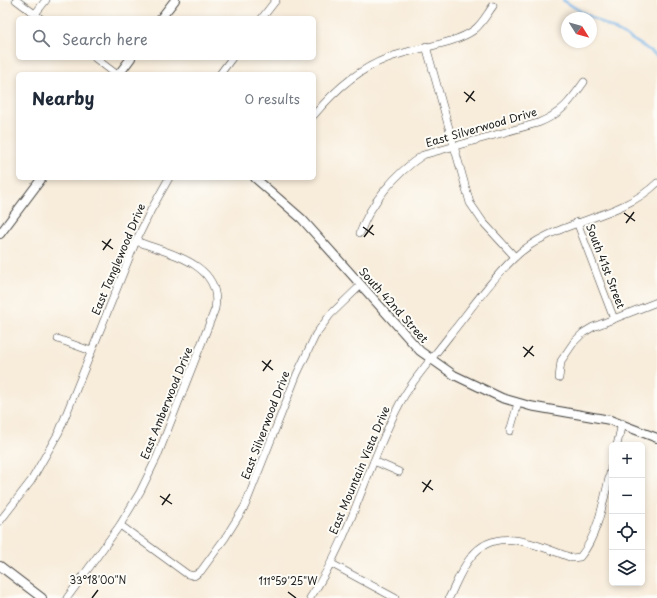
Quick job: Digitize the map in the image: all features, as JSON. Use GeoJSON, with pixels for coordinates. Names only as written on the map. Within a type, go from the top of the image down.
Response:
{"type":"FeatureCollection","features":[{"type":"Feature","properties":{"kind":"street"},"geometry":{"type":"LineString","coordinates":[[16,0],[38,16],[46,0]]}},
{"type":"Feature","properties":{"kind":"street"},"geometry":{"type":"LineString","coordinates":[[163,16],[175,0]]}},
{"type":"Feature","properties":{"kind":"street"},"geometry":{"type":"LineString","coordinates":[[264,16],[276,0]]}},
{"type":"Feature","properties":{"kind":"street"},"geometry":{"type":"LineString","coordinates":[[316,113],[337,90],[368,67],[387,58],[463,36],[474,30],[493,6]]}},
{"type":"Feature","properties":{"kind":"street"},"geometry":{"type":"LineString","coordinates":[[426,46],[470,203],[476,213],[515,257]]}},
{"type":"Feature","properties":{"kind":"street"},"geometry":{"type":"LineString","coordinates":[[98,60],[113,72]]}},
{"type":"Feature","properties":{"kind":"street"},"geometry":{"type":"LineString","coordinates":[[121,72],[130,60]]}},
{"type":"Feature","properties":{"kind":"street"},"geometry":{"type":"LineString","coordinates":[[222,72],[230,60]]}},
{"type":"Feature","properties":{"kind":"street","name":"East Silverwood Drive"},"geometry":{"type":"LineString","coordinates":[[360,234],[366,216],[377,201],[408,165],[422,155],[453,145],[538,123],[553,117],[569,103],[584,82]]}},
{"type":"Feature","properties":{"kind":"street"},"geometry":{"type":"LineString","coordinates":[[1,230],[40,180]]}},
{"type":"Feature","properties":{"kind":"street","name":"East Tanglewood Drive"},"geometry":{"type":"LineString","coordinates":[[0,521],[31,481],[65,419],[136,241],[168,180]]}},
{"type":"Feature","properties":{"kind":"street","name":"South 42nd Street"},"geometry":{"type":"LineString","coordinates":[[260,180],[302,219],[412,342],[431,359],[466,382],[488,393],[518,403],[622,423],[657,438]]}},
{"type":"Feature","properties":{"kind":"street","name":"East Mountain Vista Drive"},"geometry":{"type":"LineString","coordinates":[[310,598],[332,564],[374,461],[402,398],[495,278],[515,257],[549,234],[628,203],[648,191],[657,183]]}},
{"type":"Feature","properties":{"kind":"street","name":"South 41st Street"},"geometry":{"type":"LineString","coordinates":[[577,222],[614,319]]}},
{"type":"Feature","properties":{"kind":"street","name":"East Amberwood Drive"},"geometry":{"type":"LineString","coordinates":[[67,598],[120,525],[140,492],[157,457],[215,309],[217,298],[215,287],[202,269],[193,263],[136,241]]}},
{"type":"Feature","properties":{"kind":"street","name":"East Silverwood Drive"},"geometry":{"type":"LineString","coordinates":[[120,525],[186,574],[194,576],[201,572],[245,506],[297,374],[316,334],[330,315],[361,285]]}},
{"type":"Feature","properties":{"kind":"street"},"geometry":{"type":"LineString","coordinates":[[559,378],[560,361],[574,342],[583,333],[657,302]]}},
{"type":"Feature","properties":{"kind":"street"},"geometry":{"type":"LineString","coordinates":[[58,339],[91,351]]}},
{"type":"Feature","properties":{"kind":"street"},"geometry":{"type":"LineString","coordinates":[[510,431],[518,403]]}},
{"type":"Feature","properties":{"kind":"street"},"geometry":{"type":"LineString","coordinates":[[618,442],[622,423]]}},
{"type":"Feature","properties":{"kind":"street"},"geometry":{"type":"LineString","coordinates":[[374,461],[399,472]]}},
{"type":"Feature","properties":{"kind":"street"},"geometry":{"type":"LineString","coordinates":[[449,598],[471,556],[480,548],[492,541],[507,538],[521,540],[572,558],[580,557],[586,550],[598,520],[609,477]]}},
{"type":"Feature","properties":{"kind":"street"},"geometry":{"type":"LineString","coordinates":[[332,564],[395,598]]}},
{"type":"Feature","properties":{"kind":"street"},"geometry":{"type":"LineString","coordinates":[[0,566],[42,598]]}},
{"type":"Feature","properties":{"kind":"waterway"},"geometry":{"type":"LineString","coordinates":[[563,0],[634,40],[657,56]]}}]}
